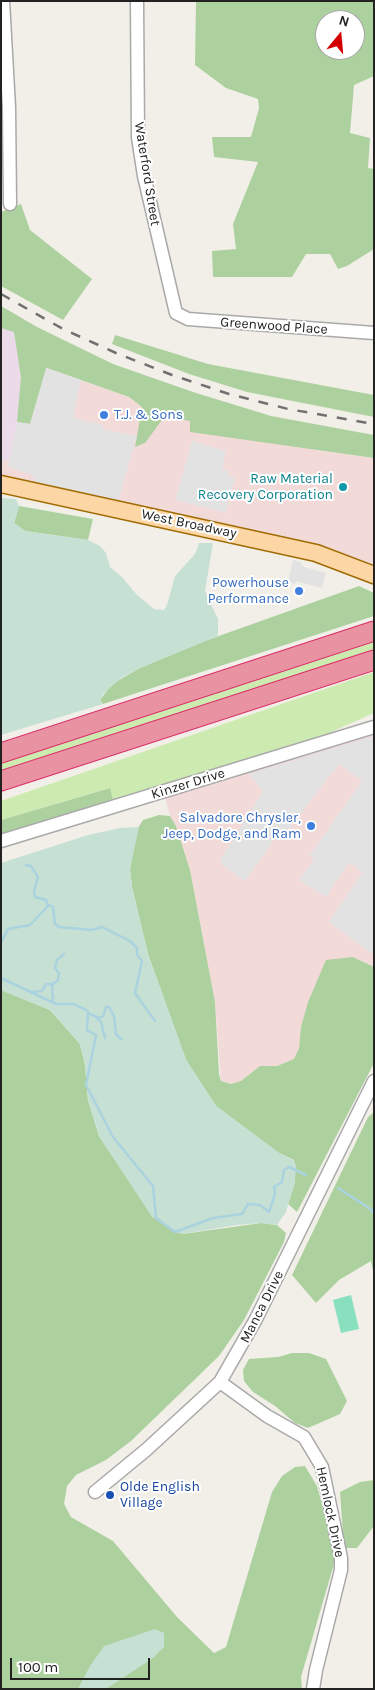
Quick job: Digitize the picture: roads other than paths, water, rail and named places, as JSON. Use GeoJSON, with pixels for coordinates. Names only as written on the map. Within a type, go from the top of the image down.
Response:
{"type":"FeatureCollection","features":[{"type":"Feature","properties":{"kind":"highway"},"geometry":{"type":"LineString","coordinates":[[1,753],[374,631]]}},
{"type":"Feature","properties":{"kind":"highway"},"geometry":{"type":"LineString","coordinates":[[1,781],[374,660]]}},
{"type":"Feature","properties":{"kind":"main road","name":"West Broadway"},"geometry":{"type":"LineString","coordinates":[[1,484],[316,553],[374,575]]}},
{"type":"Feature","properties":{"kind":"street"},"geometry":{"type":"LineString","coordinates":[[3,1],[3,34],[10,107],[10,204]]}},
{"type":"Feature","properties":{"kind":"street","name":"Waterford Street"},"geometry":{"type":"LineString","coordinates":[[137,1],[138,137],[144,176],[176,314]]}},
{"type":"Feature","properties":{"kind":"street","name":"Greenwood Place"},"geometry":{"type":"LineString","coordinates":[[176,314],[188,319],[374,333]]}},
{"type":"Feature","properties":{"kind":"street","name":"Kinzer Drive"},"geometry":{"type":"LineString","coordinates":[[1,841],[374,727]]}},
{"type":"Feature","properties":{"kind":"street","name":"Manca Drive"},"geometry":{"type":"LineString","coordinates":[[95,1492],[146,1450],[220,1382],[256,1320],[374,1081]]}},
{"type":"Feature","properties":{"kind":"street","name":"Hemlock Drive"},"geometry":{"type":"LineString","coordinates":[[220,1382],[267,1416],[304,1437],[322,1467],[341,1558],[341,1570],[313,1689]]}},
{"type":"Feature","properties":{"kind":"waterway"},"geometry":{"type":"LineString","coordinates":[[26,865],[31,866],[38,877],[34,891],[35,897],[46,900],[48,906]]}},
{"type":"Feature","properties":{"kind":"waterway"},"geometry":{"type":"LineString","coordinates":[[1,943],[8,929],[30,925],[49,905],[53,907],[55,924],[59,927],[92,930],[102,927],[130,941],[137,948],[137,955],[142,961],[135,993],[155,1021]]}},
{"type":"Feature","properties":{"kind":"waterway"},"geometry":{"type":"LineString","coordinates":[[33,992],[42,991],[46,984],[53,984],[58,980],[59,973],[55,968],[57,960],[64,954]]}},
{"type":"Feature","properties":{"kind":"waterway"},"geometry":{"type":"LineString","coordinates":[[1,978],[56,1004],[74,1004],[88,1011],[87,1030],[96,1035],[86,1085],[113,1137],[153,1186],[156,1218],[175,1232],[213,1218],[242,1214],[248,1204],[260,1205],[269,1212],[275,1194],[274,1187],[282,1182],[284,1170],[289,1167],[306,1175]]}},
{"type":"Feature","properties":{"kind":"waterway"},"geometry":{"type":"LineString","coordinates":[[52,984],[53,1002]]}},
{"type":"Feature","properties":{"kind":"waterway"},"geometry":{"type":"LineString","coordinates":[[90,1014],[99,1018],[103,1016],[106,1007],[109,1007],[114,1016],[116,1034],[121,1039]]}},
{"type":"Feature","properties":{"kind":"waterway"},"geometry":{"type":"LineString","coordinates":[[97,1018],[101,1022],[105,1038]]}},
{"type":"Feature","properties":{"kind":"waterway"},"geometry":{"type":"LineString","coordinates":[[338,1188],[372,1210],[374,1214]]}},
{"type":"Feature","properties":{"kind":"railway"},"geometry":{"type":"LineString","coordinates":[[1,294],[63,329],[116,353],[172,375],[229,394],[288,409],[374,424]]}},
{"type":"Feature","properties":{"kind":"place","name":"T.J. & Sons"},"geometry":{"type":"Point","coordinates":[104,415]}},
{"type":"Feature","properties":{"kind":"place","name":"Raw Material Recovery Corporation"},"geometry":{"type":"Point","coordinates":[343,487]}},
{"type":"Feature","properties":{"kind":"place","name":"Powerhouse Performance"},"geometry":{"type":"Point","coordinates":[299,591]}},
{"type":"Feature","properties":{"kind":"place","name":"Salvadore Chrysler, Jeep, Dodge, and Ram"},"geometry":{"type":"Point","coordinates":[311,826]}},
{"type":"Feature","properties":{"kind":"place","name":"Olde English Village"},"geometry":{"type":"Point","coordinates":[110,1495]}}]}
